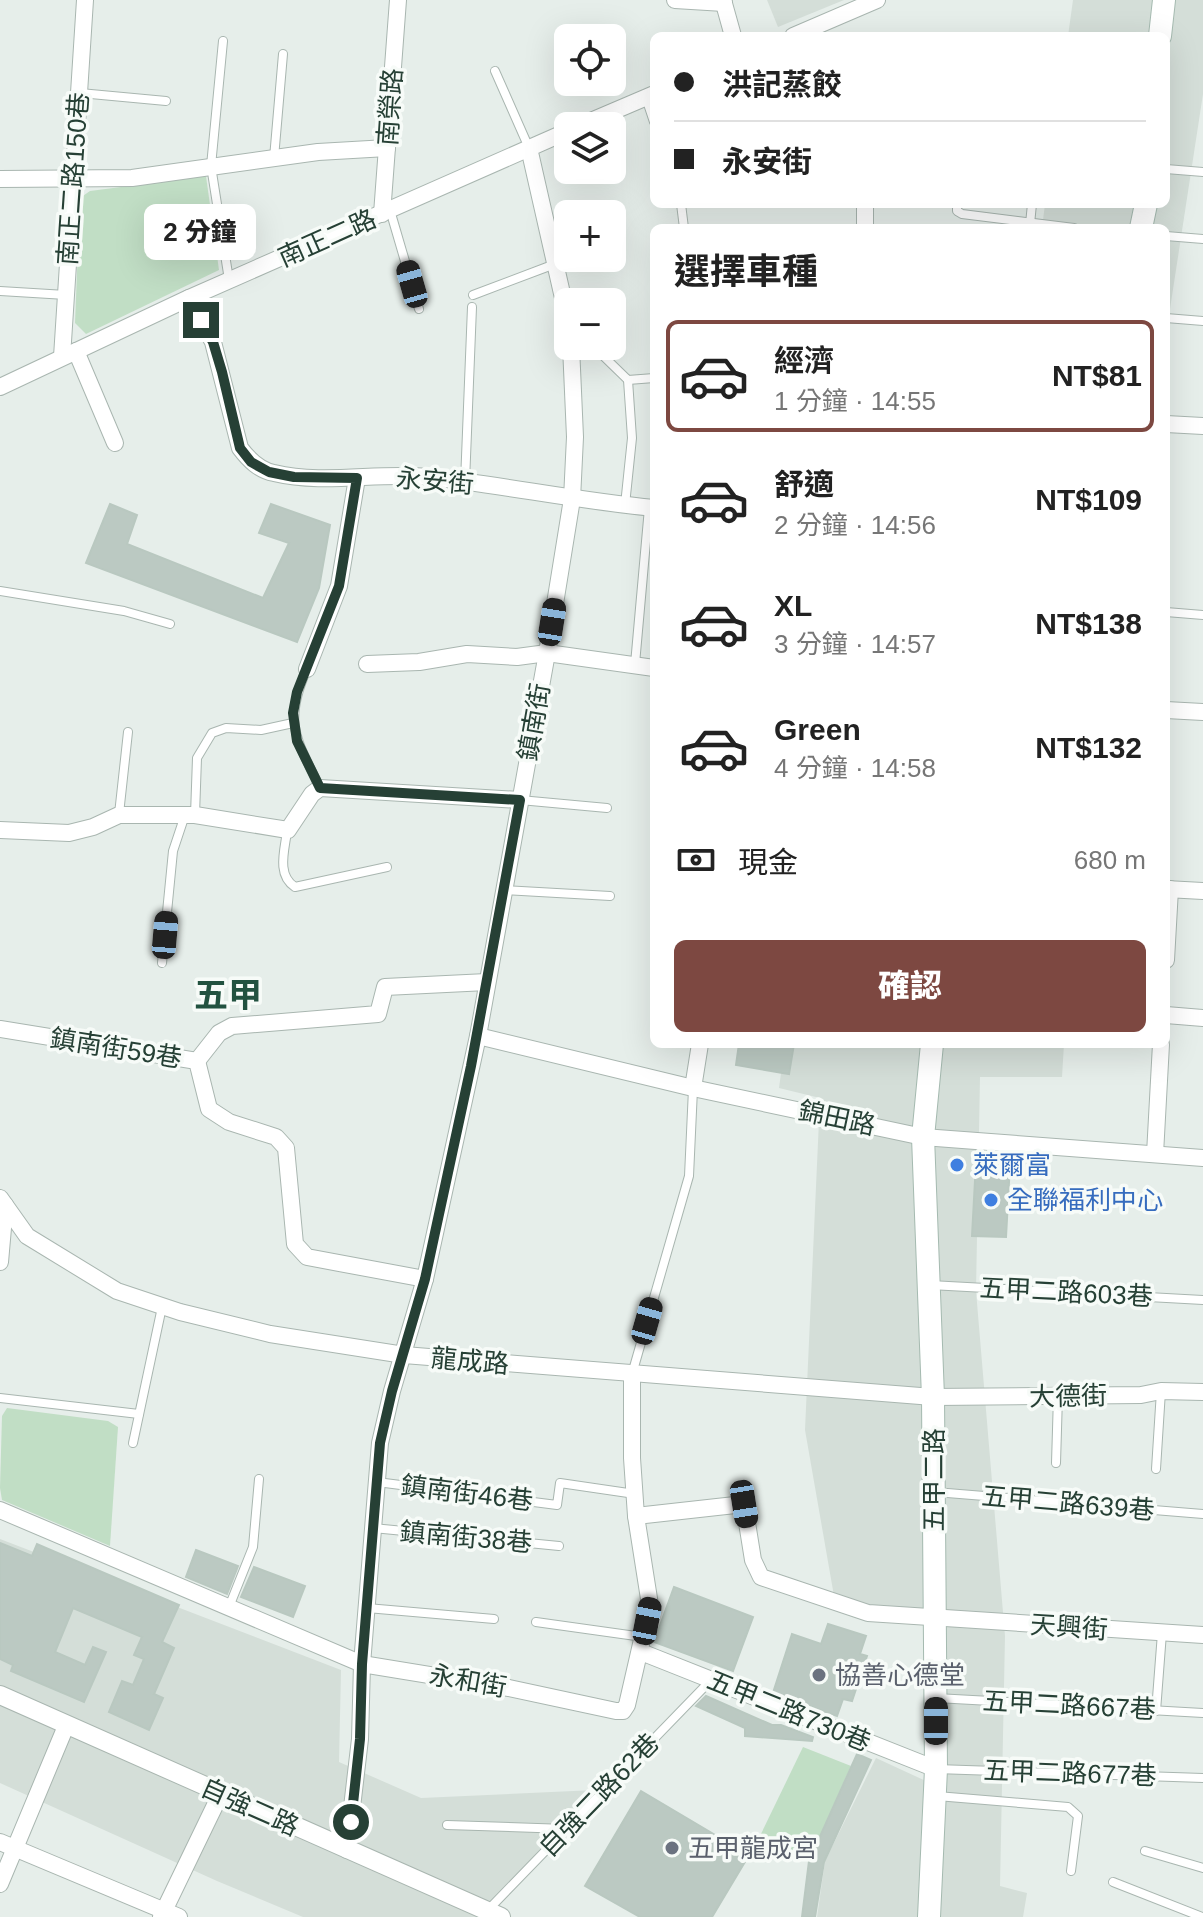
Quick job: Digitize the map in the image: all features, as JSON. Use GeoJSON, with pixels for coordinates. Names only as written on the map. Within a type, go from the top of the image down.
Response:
{"type":"FeatureCollection","features":[{"type":"Feature","properties":{"kind":"main road"},"geometry":{"type":"LineString","coordinates":[[1160,32],[1164,0]]}},
{"type":"Feature","properties":{"kind":"main road","name":"五甲二路"},"geometry":{"type":"LineString","coordinates":[[929,1917],[936,1796],[936,1698],[933,1397],[923,1137],[932,1048]]}},
{"type":"Feature","properties":{"kind":"street","name":"南正二路150巷"},"geometry":{"type":"LineString","coordinates":[[69,354],[66,295],[85,0]]}},
{"type":"Feature","properties":{"kind":"street","name":"南榮路"},"geometry":{"type":"LineString","coordinates":[[386,212],[387,148],[398,0]]}},
{"type":"Feature","properties":{"kind":"street"},"geometry":{"type":"LineString","coordinates":[[675,0],[724,2],[732,32]]}},
{"type":"Feature","properties":{"kind":"street"},"geometry":{"type":"LineString","coordinates":[[803,32],[877,0]]}},
{"type":"Feature","properties":{"kind":"street"},"geometry":{"type":"LineString","coordinates":[[835,19],[838,32]]}},
{"type":"Feature","properties":{"kind":"street"},"geometry":{"type":"LineString","coordinates":[[612,112],[650,96]]}},
{"type":"Feature","properties":{"kind":"street","name":"南正二路"},"geometry":{"type":"LineString","coordinates":[[0,387],[189,298],[554,137]]}},
{"type":"Feature","properties":{"kind":"street"},"geometry":{"type":"LineString","coordinates":[[0,179],[132,178],[274,158],[387,148]]}},
{"type":"Feature","properties":{"kind":"street"},"geometry":{"type":"LineString","coordinates":[[529,148],[554,260]]}},
{"type":"Feature","properties":{"kind":"street","name":"永安街"},"geometry":{"type":"LineString","coordinates":[[189,298],[213,342],[240,448],[251,462],[269,472],[294,477],[426,477],[650,508]]}},
{"type":"Feature","properties":{"kind":"street"},"geometry":{"type":"LineString","coordinates":[[69,354],[115,443]]}},
{"type":"Feature","properties":{"kind":"street","name":"鎮南街"},"geometry":{"type":"LineString","coordinates":[[347,1850],[360,1739],[362,1664],[380,1443],[425,1279],[478,1036],[547,653],[572,499],[575,437],[572,360]]}},
{"type":"Feature","properties":{"kind":"street"},"geometry":{"type":"LineString","coordinates":[[1170,424],[1203,426]]}},
{"type":"Feature","properties":{"kind":"street"},"geometry":{"type":"LineString","coordinates":[[307,669],[339,586],[357,478]]}},
{"type":"Feature","properties":{"kind":"street"},"geometry":{"type":"LineString","coordinates":[[367,664],[419,662],[467,654],[517,657],[547,653],[650,667]]}},
{"type":"Feature","properties":{"kind":"street"},"geometry":{"type":"LineString","coordinates":[[1170,710],[1203,712]]}},
{"type":"Feature","properties":{"kind":"street"},"geometry":{"type":"LineString","coordinates":[[0,830],[69,833],[93,827],[119,815],[190,815],[288,830],[312,794],[320,788],[520,800]]}},
{"type":"Feature","properties":{"kind":"street"},"geometry":{"type":"LineString","coordinates":[[1170,889],[1203,891]]}},
{"type":"Feature","properties":{"kind":"street"},"geometry":{"type":"LineString","coordinates":[[197,1061],[219,1033],[232,1026],[378,1014],[385,987],[487,982]]}},
{"type":"Feature","properties":{"kind":"street"},"geometry":{"type":"LineString","coordinates":[[1170,1015],[1203,1018]]}},
{"type":"Feature","properties":{"kind":"street","name":"鎮南街59巷"},"geometry":{"type":"LineString","coordinates":[[0,1029],[197,1061],[209,1109],[229,1122],[276,1137],[286,1148],[295,1244],[307,1257],[425,1279]]}},
{"type":"Feature","properties":{"kind":"street","name":"錦田路"},"geometry":{"type":"LineString","coordinates":[[478,1036],[693,1088],[923,1137],[1203,1158]]}},
{"type":"Feature","properties":{"kind":"street"},"geometry":{"type":"LineString","coordinates":[[693,1088],[699,1048]]}},
{"type":"Feature","properties":{"kind":"street"},"geometry":{"type":"LineString","coordinates":[[1155,1154],[1161,1048]]}},
{"type":"Feature","properties":{"kind":"street"},"geometry":{"type":"LineString","coordinates":[[0,1262],[2,1202]]}},
{"type":"Feature","properties":{"kind":"street","name":"龍成路"},"geometry":{"type":"LineString","coordinates":[[2,1202],[27,1236],[117,1291],[270,1334],[404,1355],[933,1397]]}},
{"type":"Feature","properties":{"kind":"street","name":"永和街"},"geometry":{"type":"LineString","coordinates":[[0,1510],[362,1664],[509,1688],[623,1711],[650,1605],[636,1516],[632,1374]]}},
{"type":"Feature","properties":{"kind":"street","name":"大德街"},"geometry":{"type":"LineString","coordinates":[[933,1397],[1203,1392]]}},
{"type":"Feature","properties":{"kind":"street","name":"天興街"},"geometry":{"type":"LineString","coordinates":[[636,1516],[744,1504],[753,1560],[761,1577],[856,1611],[935,1619],[1203,1635]]}},
{"type":"Feature","properties":{"kind":"street","name":"五甲二路730巷"},"geometry":{"type":"LineString","coordinates":[[642,1645],[711,1680],[936,1769]]}},
{"type":"Feature","properties":{"kind":"street","name":"自強二路"},"geometry":{"type":"LineString","coordinates":[[0,1695],[494,1914]]}},
{"type":"Feature","properties":{"kind":"street"},"geometry":{"type":"LineString","coordinates":[[0,1884],[66,1726]]}},
{"type":"Feature","properties":{"kind":"street"},"geometry":{"type":"LineString","coordinates":[[0,1842],[168,1915],[221,1793]]}},
{"type":"Feature","properties":{"kind":"lane"},"geometry":{"type":"LineString","coordinates":[[223,41],[211,166],[229,281]]}},
{"type":"Feature","properties":{"kind":"lane"},"geometry":{"type":"LineString","coordinates":[[274,158],[283,54]]}},
{"type":"Feature","properties":{"kind":"lane"},"geometry":{"type":"LineString","coordinates":[[495,71],[529,148]]}},
{"type":"Feature","properties":{"kind":"lane"},"geometry":{"type":"LineString","coordinates":[[79,93],[166,101]]}},
{"type":"Feature","properties":{"kind":"lane"},"geometry":{"type":"LineString","coordinates":[[1170,169],[1203,172]]}},
{"type":"Feature","properties":{"kind":"lane"},"geometry":{"type":"LineString","coordinates":[[957,208],[1030,224],[1032,208]]}},
{"type":"Feature","properties":{"kind":"lane"},"geometry":{"type":"LineString","coordinates":[[386,212],[419,309]]}},
{"type":"Feature","properties":{"kind":"lane"},"geometry":{"type":"LineString","coordinates":[[1170,236],[1203,239]]}},
{"type":"Feature","properties":{"kind":"lane"},"geometry":{"type":"LineString","coordinates":[[473,295],[554,264]]}},
{"type":"Feature","properties":{"kind":"lane"},"geometry":{"type":"LineString","coordinates":[[0,291],[66,295]]}},
{"type":"Feature","properties":{"kind":"lane"},"geometry":{"type":"LineString","coordinates":[[464,483],[472,307]]}},
{"type":"Feature","properties":{"kind":"lane"},"geometry":{"type":"LineString","coordinates":[[1170,318],[1203,321]]}},
{"type":"Feature","properties":{"kind":"lane"},"geometry":{"type":"LineString","coordinates":[[607,360],[628,380],[632,438],[625,505]]}},
{"type":"Feature","properties":{"kind":"lane"},"geometry":{"type":"LineString","coordinates":[[628,380],[650,378]]}},
{"type":"Feature","properties":{"kind":"lane"},"geometry":{"type":"LineString","coordinates":[[635,664],[650,518]]}},
{"type":"Feature","properties":{"kind":"lane"},"geometry":{"type":"LineString","coordinates":[[0,591],[124,611],[170,624]]}},
{"type":"Feature","properties":{"kind":"lane"},"geometry":{"type":"LineString","coordinates":[[1170,612],[1203,615]]}},
{"type":"Feature","properties":{"kind":"lane"},"geometry":{"type":"LineString","coordinates":[[307,669],[297,692],[293,723],[297,741],[320,788]]}},
{"type":"Feature","properties":{"kind":"lane"},"geometry":{"type":"LineString","coordinates":[[162,963],[173,851],[190,815],[197,758],[212,733],[226,728],[261,730],[293,723]]}},
{"type":"Feature","properties":{"kind":"lane"},"geometry":{"type":"LineString","coordinates":[[119,815],[128,732]]}},
{"type":"Feature","properties":{"kind":"lane"},"geometry":{"type":"LineString","coordinates":[[520,800],[607,808]]}},
{"type":"Feature","properties":{"kind":"lane"},"geometry":{"type":"LineString","coordinates":[[288,830],[284,872],[289,883],[295,887],[387,867]]}},
{"type":"Feature","properties":{"kind":"lane"},"geometry":{"type":"LineString","coordinates":[[504,890],[610,896]]}},
{"type":"Feature","properties":{"kind":"lane"},"geometry":{"type":"LineString","coordinates":[[632,1374],[689,1176],[693,1088]]}},
{"type":"Feature","properties":{"kind":"lane","name":"五甲二路603巷"},"geometry":{"type":"LineString","coordinates":[[929,1285],[1203,1300]]}},
{"type":"Feature","properties":{"kind":"lane"},"geometry":{"type":"LineString","coordinates":[[133,1443],[163,1306]]}},
{"type":"Feature","properties":{"kind":"lane"},"geometry":{"type":"LineString","coordinates":[[1156,1469],[1161,1391]]}},
{"type":"Feature","properties":{"kind":"lane"},"geometry":{"type":"LineString","coordinates":[[1056,1463],[1058,1396]]}},
{"type":"Feature","properties":{"kind":"lane"},"geometry":{"type":"LineString","coordinates":[[0,1398],[139,1414]]}},
{"type":"Feature","properties":{"kind":"lane"},"geometry":{"type":"LineString","coordinates":[[229,1607],[253,1547],[259,1479]]}},
{"type":"Feature","properties":{"kind":"lane","name":"鎮南街46巷"},"geometry":{"type":"LineString","coordinates":[[377,1482],[557,1505],[560,1483],[635,1494]]}},
{"type":"Feature","properties":{"kind":"lane","name":"五甲二路639巷"},"geometry":{"type":"LineString","coordinates":[[934,1492],[1203,1514]]}},
{"type":"Feature","properties":{"kind":"lane","name":"鎮南街38巷"},"geometry":{"type":"LineString","coordinates":[[373,1528],[559,1546]]}},
{"type":"Feature","properties":{"kind":"lane"},"geometry":{"type":"LineString","coordinates":[[367,1608],[494,1619]]}},
{"type":"Feature","properties":{"kind":"lane"},"geometry":{"type":"LineString","coordinates":[[536,1622],[642,1645]]}},
{"type":"Feature","properties":{"kind":"lane"},"geometry":{"type":"LineString","coordinates":[[1156,1711],[1162,1633]]}},
{"type":"Feature","properties":{"kind":"lane","name":"自強二路62巷"},"geometry":{"type":"LineString","coordinates":[[494,1914],[567,1829],[711,1680]]}},
{"type":"Feature","properties":{"kind":"lane","name":"五甲二路667巷"},"geometry":{"type":"LineString","coordinates":[[936,1698],[1203,1713]]}},
{"type":"Feature","properties":{"kind":"lane","name":"五甲二路677巷"},"geometry":{"type":"LineString","coordinates":[[936,1769],[1203,1778]]}},
{"type":"Feature","properties":{"kind":"lane"},"geometry":{"type":"LineString","coordinates":[[936,1796],[1068,1807],[1078,1816],[1071,1871]]}},
{"type":"Feature","properties":{"kind":"lane"},"geometry":{"type":"LineString","coordinates":[[447,1825],[567,1829]]}},
{"type":"Feature","properties":{"kind":"lane"},"geometry":{"type":"LineString","coordinates":[[1145,1851],[1203,1868]]}},
{"type":"Feature","properties":{"kind":"lane"},"geometry":{"type":"LineString","coordinates":[[1113,1882],[1202,1917]]}},
{"type":"Feature","properties":{"kind":"shaded area"},"geometry":{"type":"Polygon","coordinates":[[[767,0],[844,0],[778,27],[767,0]]]}},
{"type":"Feature","properties":{"kind":"shaded area"},"geometry":{"type":"Polygon","coordinates":[[[1073,0],[1203,0],[1203,94],[1170,309],[1170,224],[1042,224],[1044,208],[1170,208],[1170,32],[1069,32],[1073,0]]]}},
{"type":"Feature","properties":{"kind":"shaded area"},"geometry":{"type":"Polygon","coordinates":[[[784,1048],[1064,1048],[1062,1077],[980,1077],[976,1291],[1005,1636],[1000,1886],[1027,1893],[1023,1917],[817,1917],[825,1861],[876,1758],[928,1782],[926,1610],[860,1608],[834,1596],[805,1430],[820,1098],[779,1088],[784,1048]]]}},
{"type":"Feature","properties":{"kind":"shaded area"},"geometry":{"type":"Polygon","coordinates":[[[0,1539],[341,1670],[339,1762],[421,1798],[595,1790],[477,1917],[303,1917],[217,1881],[0,1783],[0,1539]]]}},
{"type":"Feature","properties":{"kind":"green space"},"geometry":{"type":"Polygon","coordinates":[[[206,176],[219,270],[86,334],[75,323],[80,198],[90,191],[206,176]]]}},
{"type":"Feature","properties":{"kind":"green space"},"geometry":{"type":"Polygon","coordinates":[[[7,1408],[108,1421],[118,1427],[110,1546],[2,1500],[2,1416],[7,1408]]]}},
{"type":"Feature","properties":{"kind":"green space"},"geometry":{"type":"Polygon","coordinates":[[[803,1747],[851,1766],[809,1861],[760,1836],[803,1747]]]}},
{"type":"Feature","properties":{"kind":"building"},"geometry":{"type":"Polygon","coordinates":[[[110,504],[137,515],[127,544],[263,598],[289,543],[259,533],[271,504],[330,525],[319,588],[297,642],[86,563],[110,504]]]}},
{"type":"Feature","properties":{"kind":"building"},"geometry":{"type":"Polygon","coordinates":[[[738,1048],[793,1048],[789,1074],[736,1065],[738,1048]]]}},
{"type":"Feature","properties":{"kind":"building","name":"全聯福利中心"},"geometry":{"type":"Polygon","coordinates":[[[976,1162],[1010,1164],[1006,1237],[972,1236],[976,1162]]]}},
{"type":"Feature","properties":{"kind":"building"},"geometry":{"type":"Polygon","coordinates":[[[0,1543],[32,1556],[37,1544],[179,1605],[162,1642],[174,1648],[154,1694],[163,1698],[149,1730],[109,1712],[122,1681],[133,1685],[144,1659],[134,1655],[142,1637],[73,1608],[55,1652],[85,1665],[93,1647],[106,1652],[84,1702],[11,1671],[13,1665],[0,1659],[0,1543]]]}},
{"type":"Feature","properties":{"kind":"building"},"geometry":{"type":"Polygon","coordinates":[[[196,1550],[238,1566],[227,1594],[186,1577],[196,1550]]]}},
{"type":"Feature","properties":{"kind":"building"},"geometry":{"type":"Polygon","coordinates":[[[254,1567],[305,1586],[293,1617],[241,1597],[254,1567]]]}},
{"type":"Feature","properties":{"kind":"building"},"geometry":{"type":"Polygon","coordinates":[[[674,1587],[753,1617],[733,1671],[654,1642],[674,1587]]]}},
{"type":"Feature","properties":{"kind":"building","name":"協善心德堂"},"geometry":{"type":"Polygon","coordinates":[[[828,1624],[866,1636],[860,1654],[867,1656],[852,1701],[843,1699],[837,1716],[773,1693],[792,1634],[821,1644],[828,1624]]]}},
{"type":"Feature","properties":{"kind":"building"},"geometry":{"type":"Polygon","coordinates":[[[706,1696],[772,1725],[781,1725],[813,1737],[812,1741],[745,1736],[745,1728],[696,1706],[706,1696]]]}},
{"type":"Feature","properties":{"kind":"building"},"geometry":{"type":"Polygon","coordinates":[[[857,1754],[871,1760],[824,1862],[815,1917],[802,1917],[809,1861],[857,1754]]]}},
{"type":"Feature","properties":{"kind":"building","name":"五甲龍成宮"},"geometry":{"type":"Polygon","coordinates":[[[641,1791],[749,1855],[712,1917],[640,1917],[585,1886],[641,1791]]]}},
{"type":"Feature","properties":{"kind":"place","name":"萊爾富"},"geometry":{"type":"Point","coordinates":[957,1165]}},
{"type":"Feature","properties":{"kind":"place","name":"全聯福利中心"},"geometry":{"type":"Point","coordinates":[991,1200]}},
{"type":"Feature","properties":{"kind":"place","name":"協善心德堂"},"geometry":{"type":"Point","coordinates":[819,1675]}},
{"type":"Feature","properties":{"kind":"place","name":"五甲龍成宮"},"geometry":{"type":"Point","coordinates":[672,1848]}},
{"type":"Feature","properties":{"kind":"district","name":"五甲"},"geometry":{"type":"Point","coordinates":[228,995]}},
{"type":"Feature","properties":{"kind":"route"},"geometry":{"type":"LineString","coordinates":[[201,320],[213,342],[240,448],[251,462],[269,472],[294,477],[357,478],[339,586],[297,692],[293,713],[297,741],[320,788],[520,800],[478,1036],[425,1279],[380,1443],[362,1664],[360,1739],[351,1822]]}}]}
